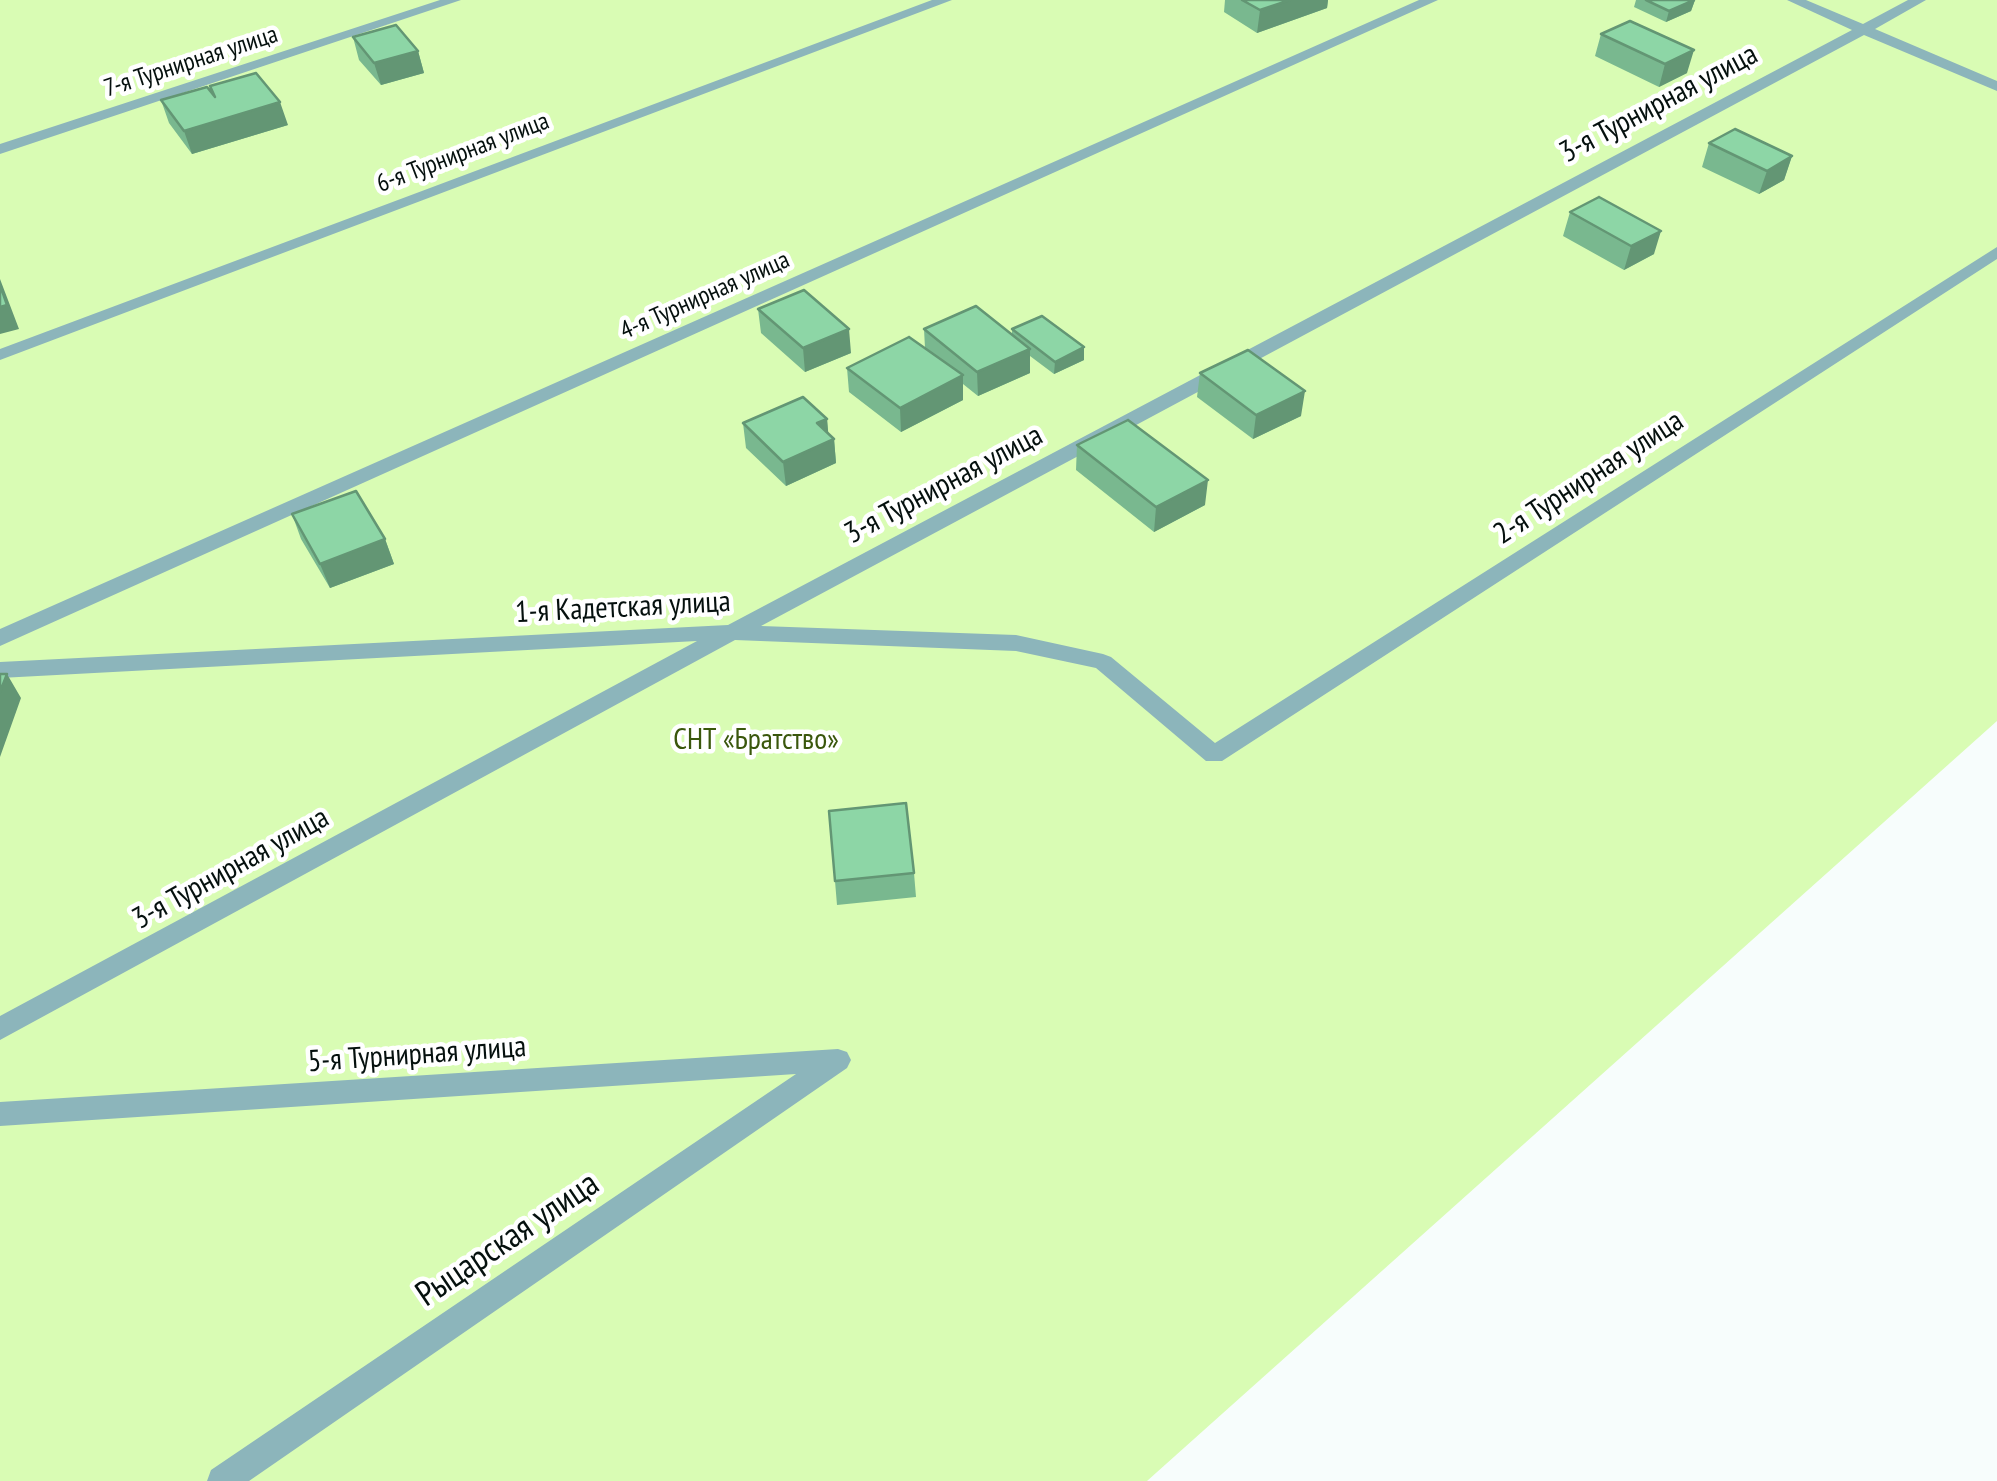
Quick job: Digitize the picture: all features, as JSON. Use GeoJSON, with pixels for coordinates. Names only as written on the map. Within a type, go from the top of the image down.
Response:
{"type":"FeatureCollection","features":[{"type":"Feature","properties":{"kind":"lane","name":"7-я Турнирная улица"},"geometry":{"type":"LineString","coordinates":[[0,149],[454,0]]}},
{"type":"Feature","properties":{"kind":"lane","name":"6-я Турнирная улица"},"geometry":{"type":"LineString","coordinates":[[0,356],[944,0]]}},
{"type":"Feature","properties":{"kind":"lane","name":"4-я Турнирная улица"},"geometry":{"type":"LineString","coordinates":[[0,638],[1431,0]]}},
{"type":"Feature","properties":{"kind":"lane"},"geometry":{"type":"LineString","coordinates":[[1794,0],[1997,86]]}},
{"type":"Feature","properties":{"kind":"lane","name":"3-я Турнирная улица"},"geometry":{"type":"LineString","coordinates":[[0,1029],[732,632],[1920,0]]}},
{"type":"Feature","properties":{"kind":"lane","name":"2-я Турнирная улица"},"geometry":{"type":"LineString","coordinates":[[1214,755],[1997,252]]}},
{"type":"Feature","properties":{"kind":"lane","name":"1-я Кадетская улица"},"geometry":{"type":"LineString","coordinates":[[0,670],[732,632],[1016,643],[1102,662],[1214,755]]}},
{"type":"Feature","properties":{"kind":"lane","name":"5-я Турнирная улица"},"geometry":{"type":"LineString","coordinates":[[0,1114],[838,1060]]}},
{"type":"Feature","properties":{"kind":"lane","name":"Рыцарская улица"},"geometry":{"type":"LineString","coordinates":[[222,1481],[838,1060]]}},
{"type":"Feature","properties":{"kind":"green space","name":"СНТ «Братство»"},"geometry":{"type":"Polygon","coordinates":[[[0,0],[1997,0],[1997,721],[1147,1481],[0,1481],[0,0]]]}},
{"type":"Feature","properties":{"kind":"building"},"geometry":{"type":"Polygon","coordinates":[[[1242,0],[1290,0],[1260,10],[1242,0]]]}},
{"type":"Feature","properties":{"kind":"building"},"geometry":{"type":"Polygon","coordinates":[[[1646,0],[1694,0],[1669,11],[1646,0]]]}},
{"type":"Feature","properties":{"kind":"building"},"geometry":{"type":"Polygon","coordinates":[[[1630,21],[1694,50],[1665,64],[1601,34],[1630,21]]]}},
{"type":"Feature","properties":{"kind":"building"},"geometry":{"type":"Polygon","coordinates":[[[396,25],[418,51],[374,63],[353,37],[396,25]]]}},
{"type":"Feature","properties":{"kind":"building"},"geometry":{"type":"Polygon","coordinates":[[[256,73],[280,102],[184,131],[161,100],[207,87],[215,97],[210,86],[256,73]]]}},
{"type":"Feature","properties":{"kind":"building"},"geometry":{"type":"Polygon","coordinates":[[[1735,129],[1792,156],[1767,171],[1709,143],[1735,129]]]}},
{"type":"Feature","properties":{"kind":"building"},"geometry":{"type":"Polygon","coordinates":[[[1599,197],[1661,231],[1631,246],[1570,212],[1599,197]]]}},
{"type":"Feature","properties":{"kind":"building"},"geometry":{"type":"Polygon","coordinates":[[[0,285],[7,305],[0,307],[0,285]]]}},
{"type":"Feature","properties":{"kind":"building"},"geometry":{"type":"Polygon","coordinates":[[[804,290],[849,329],[803,348],[758,309],[804,290]]]}},
{"type":"Feature","properties":{"kind":"building"},"geometry":{"type":"Polygon","coordinates":[[[976,306],[1030,349],[977,372],[924,329],[976,306]]]}},
{"type":"Feature","properties":{"kind":"building"},"geometry":{"type":"Polygon","coordinates":[[[1042,316],[1084,347],[1055,362],[1012,329],[1042,316]]]}},
{"type":"Feature","properties":{"kind":"building"},"geometry":{"type":"Polygon","coordinates":[[[909,337],[963,375],[900,408],[847,368],[909,337]]]}},
{"type":"Feature","properties":{"kind":"building"},"geometry":{"type":"Polygon","coordinates":[[[1248,350],[1305,391],[1256,415],[1200,373],[1248,350]]]}},
{"type":"Feature","properties":{"kind":"building"},"geometry":{"type":"Polygon","coordinates":[[[803,397],[827,419],[817,423],[834,439],[783,462],[743,423],[803,397]]]}},
{"type":"Feature","properties":{"kind":"building"},"geometry":{"type":"Polygon","coordinates":[[[1128,420],[1208,480],[1156,507],[1077,445],[1128,420]]]}},
{"type":"Feature","properties":{"kind":"building"},"geometry":{"type":"Polygon","coordinates":[[[356,491],[385,539],[320,564],[292,514],[356,491]]]}},
{"type":"Feature","properties":{"kind":"building"},"geometry":{"type":"Polygon","coordinates":[[[0,674],[7,674],[0,692],[0,674]]]}},
{"type":"Feature","properties":{"kind":"building"},"geometry":{"type":"Polygon","coordinates":[[[906,803],[914,873],[835,881],[829,811],[906,803]]]}}]}
